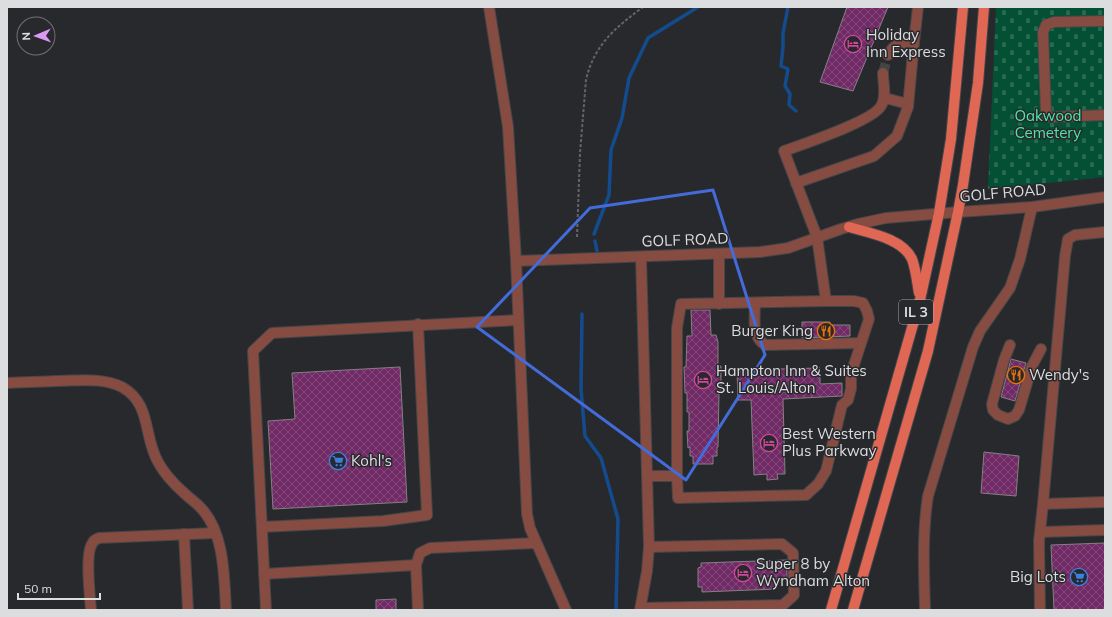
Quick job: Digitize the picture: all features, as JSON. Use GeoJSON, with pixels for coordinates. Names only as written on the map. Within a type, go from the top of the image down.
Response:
{"type":"FeatureCollection","features":[{"type":"Feature","properties":{"kind":"main road","name":"IL 3"},"geometry":{"type":"LineString","coordinates":[[831,610],[920,300],[939,213],[951,139],[963,7]]}},
{"type":"Feature","properties":{"kind":"main road","name":"IL 3"},"geometry":{"type":"LineString","coordinates":[[853,610],[928,351],[963,185],[978,83],[984,7]]}},
{"type":"Feature","properties":{"kind":"main road"},"geometry":{"type":"LineString","coordinates":[[848,227],[892,241],[903,248],[911,258],[916,271],[920,300]]}},
{"type":"Feature","properties":{"kind":"street"},"geometry":{"type":"LineString","coordinates":[[490,7],[508,127],[516,261],[527,514],[530,528],[536,543],[566,610]]}},
{"type":"Feature","properties":{"kind":"street"},"geometry":{"type":"LineString","coordinates":[[796,184],[874,156],[897,136],[908,104],[918,7]]}},
{"type":"Feature","properties":{"kind":"street"},"geometry":{"type":"LineString","coordinates":[[1105,21],[1054,22],[1046,25],[1043,32],[1046,113],[1048,116],[1105,115]]}},
{"type":"Feature","properties":{"kind":"street"},"geometry":{"type":"LineString","coordinates":[[888,55],[893,46],[901,43],[914,42]]}},
{"type":"Feature","properties":{"kind":"street"},"geometry":{"type":"LineString","coordinates":[[826,301],[817,237],[784,151],[863,121],[881,108],[885,98],[882,73]]}},
{"type":"Feature","properties":{"kind":"street"},"geometry":{"type":"LineString","coordinates":[[885,98],[908,104]]}},
{"type":"Feature","properties":{"kind":"street","name":"GOLF ROAD"},"geometry":{"type":"LineString","coordinates":[[516,261],[760,252],[788,248],[848,227],[886,218],[1032,206],[1105,197]]}},
{"type":"Feature","properties":{"kind":"street"},"geometry":{"type":"LineString","coordinates":[[925,610],[924,545],[925,514],[928,496],[973,347],[980,331],[1010,288],[1020,260],[1032,206]]}},
{"type":"Feature","properties":{"kind":"street"},"geometry":{"type":"LineString","coordinates":[[1040,610],[1039,541],[1044,504],[1062,288],[1068,239],[1075,235],[1105,232]]}},
{"type":"Feature","properties":{"kind":"street"},"geometry":{"type":"LineString","coordinates":[[719,254],[720,304]]}},
{"type":"Feature","properties":{"kind":"street"},"geometry":{"type":"LineString","coordinates":[[641,257],[649,547],[647,571],[640,609],[783,606],[794,595],[793,553],[782,544],[649,547]]}},
{"type":"Feature","properties":{"kind":"street"},"geometry":{"type":"LineString","coordinates":[[826,301],[854,301],[863,303],[869,319],[851,374],[851,389],[848,400],[842,405],[826,471],[818,484],[806,495],[678,498],[677,328],[681,304],[826,301]]}},
{"type":"Feature","properties":{"kind":"street"},"geometry":{"type":"LineString","coordinates":[[755,303],[755,335],[758,341],[765,345],[861,343]]}},
{"type":"Feature","properties":{"kind":"street"},"geometry":{"type":"LineString","coordinates":[[266,610],[254,351],[272,333],[418,324],[518,320]]}},
{"type":"Feature","properties":{"kind":"street"},"geometry":{"type":"LineString","coordinates":[[262,527],[383,521],[427,515],[418,324]]}},
{"type":"Feature","properties":{"kind":"street"},"geometry":{"type":"LineString","coordinates":[[1010,345],[1004,360],[992,404],[992,410],[998,416],[1008,419],[1015,416],[1020,410],[1032,366],[1041,348]]}},
{"type":"Feature","properties":{"kind":"street"},"geometry":{"type":"LineString","coordinates":[[7,383],[94,380],[122,387],[131,394],[139,403],[144,413],[152,449],[157,461],[182,492],[200,506],[206,514],[215,533],[223,563],[226,610]]}},
{"type":"Feature","properties":{"kind":"street"},"geometry":{"type":"LineString","coordinates":[[647,476],[677,476]]}},
{"type":"Feature","properties":{"kind":"street"},"geometry":{"type":"LineString","coordinates":[[1044,504],[1105,502]]}},
{"type":"Feature","properties":{"kind":"street"},"geometry":{"type":"LineString","coordinates":[[1041,532],[1105,530]]}},
{"type":"Feature","properties":{"kind":"street"},"geometry":{"type":"LineString","coordinates":[[91,610],[89,554],[95,540],[99,538],[215,533]]}},
{"type":"Feature","properties":{"kind":"street"},"geometry":{"type":"LineString","coordinates":[[184,534],[188,610]]}},
{"type":"Feature","properties":{"kind":"street"},"geometry":{"type":"LineString","coordinates":[[418,610],[416,565],[420,553],[430,548],[536,543]]}},
{"type":"Feature","properties":{"kind":"street"},"geometry":{"type":"LineString","coordinates":[[264,574],[416,565]]}},
{"type":"Feature","properties":{"kind":"path"},"geometry":{"type":"LineString","coordinates":[[577,237],[580,153],[588,68],[600,45],[616,29],[643,7]]}},
{"type":"Feature","properties":{"kind":"highlighted area"},"geometry":{"type":"Polygon","coordinates":[[[713,190],[765,355],[686,480],[477,327],[590,208],[713,190]]]}},
{"type":"Feature","properties":{"kind":"green space","name":"Oakwood Cemetery"},"geometry":{"type":"Polygon","coordinates":[[[996,7],[1105,7],[1105,177],[988,189],[996,7]]]}},
{"type":"Feature","properties":{"kind":"building","name":"Holiday Inn Express"},"geometry":{"type":"Polygon","coordinates":[[[847,7],[888,7],[853,91],[820,82],[847,7]]]}},
{"type":"Feature","properties":{"kind":"building","name":"Hampton Inn & Suites St. Louis/Alton"},"geometry":{"type":"Polygon","coordinates":[[[691,310],[710,310],[711,335],[716,335],[718,342],[718,366],[721,366],[721,392],[719,392],[717,456],[713,456],[713,464],[693,464],[693,456],[690,456],[690,447],[688,448],[687,431],[689,431],[689,412],[687,412],[687,393],[685,393],[684,367],[686,367],[687,336],[692,336],[691,310]]]}},
{"type":"Feature","properties":{"kind":"building","name":"Burger King"},"geometry":{"type":"Polygon","coordinates":[[[802,322],[830,322],[830,325],[850,325],[850,336],[802,338],[802,322]]]}},
{"type":"Feature","properties":{"kind":"building","name":"Wendy's"},"geometry":{"type":"Polygon","coordinates":[[[1011,359],[1026,363],[1015,401],[1001,397],[1011,359]]]}},
{"type":"Feature","properties":{"kind":"building","name":"Kohl's"},"geometry":{"type":"Polygon","coordinates":[[[400,367],[407,502],[273,509],[268,421],[295,419],[292,373],[400,367]]]}},
{"type":"Feature","properties":{"kind":"building","name":"Best Western Plus Parkway"},"geometry":{"type":"Polygon","coordinates":[[[820,368],[820,384],[842,383],[842,396],[783,399],[785,474],[777,474],[778,479],[767,480],[767,474],[754,475],[751,400],[738,400],[737,370],[820,368]]]}},
{"type":"Feature","properties":{"kind":"building"},"geometry":{"type":"Polygon","coordinates":[[[984,452],[1019,456],[1016,496],[981,493],[984,452]]]}},
{"type":"Feature","properties":{"kind":"building","name":"Big Lots"},"geometry":{"type":"Polygon","coordinates":[[[1105,543],[1105,610],[1054,610],[1051,545],[1105,543]]]}},
{"type":"Feature","properties":{"kind":"building","name":"Super 8 by Wyndham Alton"},"geometry":{"type":"Polygon","coordinates":[[[787,560],[787,578],[776,579],[776,589],[702,592],[702,587],[698,587],[698,568],[701,567],[701,563],[787,560]]]}},
{"type":"Feature","properties":{"kind":"building"},"geometry":{"type":"Polygon","coordinates":[[[396,599],[396,610],[376,610],[376,600],[396,599]]]}},
{"type":"Feature","properties":{"kind":"waterway"},"geometry":{"type":"LineString","coordinates":[[594,234],[609,195],[611,150],[622,118],[629,78],[648,38],[698,7]]}},
{"type":"Feature","properties":{"kind":"waterway"},"geometry":{"type":"LineString","coordinates":[[788,7],[783,33],[781,66],[788,69],[785,86],[790,94],[789,105],[796,111]]}},
{"type":"Feature","properties":{"kind":"waterway"},"geometry":{"type":"LineString","coordinates":[[595,241],[597,251]]}},
{"type":"Feature","properties":{"kind":"waterway"},"geometry":{"type":"LineString","coordinates":[[582,314],[581,389],[585,436],[601,458],[618,519],[616,610]]}},
{"type":"Feature","properties":{"kind":"tunnel"},"geometry":{"type":"LineString","coordinates":[[883,73],[888,55]]}},
{"type":"Feature","properties":{"kind":"place","name":"Holiday Inn Express"},"geometry":{"type":"Point","coordinates":[853,44]}},
{"type":"Feature","properties":{"kind":"place","name":"Burger King"},"geometry":{"type":"Point","coordinates":[826,331]}},
{"type":"Feature","properties":{"kind":"place","name":"Wendy's"},"geometry":{"type":"Point","coordinates":[1016,375]}},
{"type":"Feature","properties":{"kind":"place","name":"Hampton Inn & Suites St. Louis/Alton"},"geometry":{"type":"Point","coordinates":[703,380]}},
{"type":"Feature","properties":{"kind":"place","name":"Best Western Plus Parkway"},"geometry":{"type":"Point","coordinates":[769,443]}},
{"type":"Feature","properties":{"kind":"place","name":"Kohl's"},"geometry":{"type":"Point","coordinates":[338,461]}},
{"type":"Feature","properties":{"kind":"place","name":"Super 8 by Wyndham Alton"},"geometry":{"type":"Point","coordinates":[743,573]}},
{"type":"Feature","properties":{"kind":"place","name":"Big Lots"},"geometry":{"type":"Point","coordinates":[1079,577]}}]}
